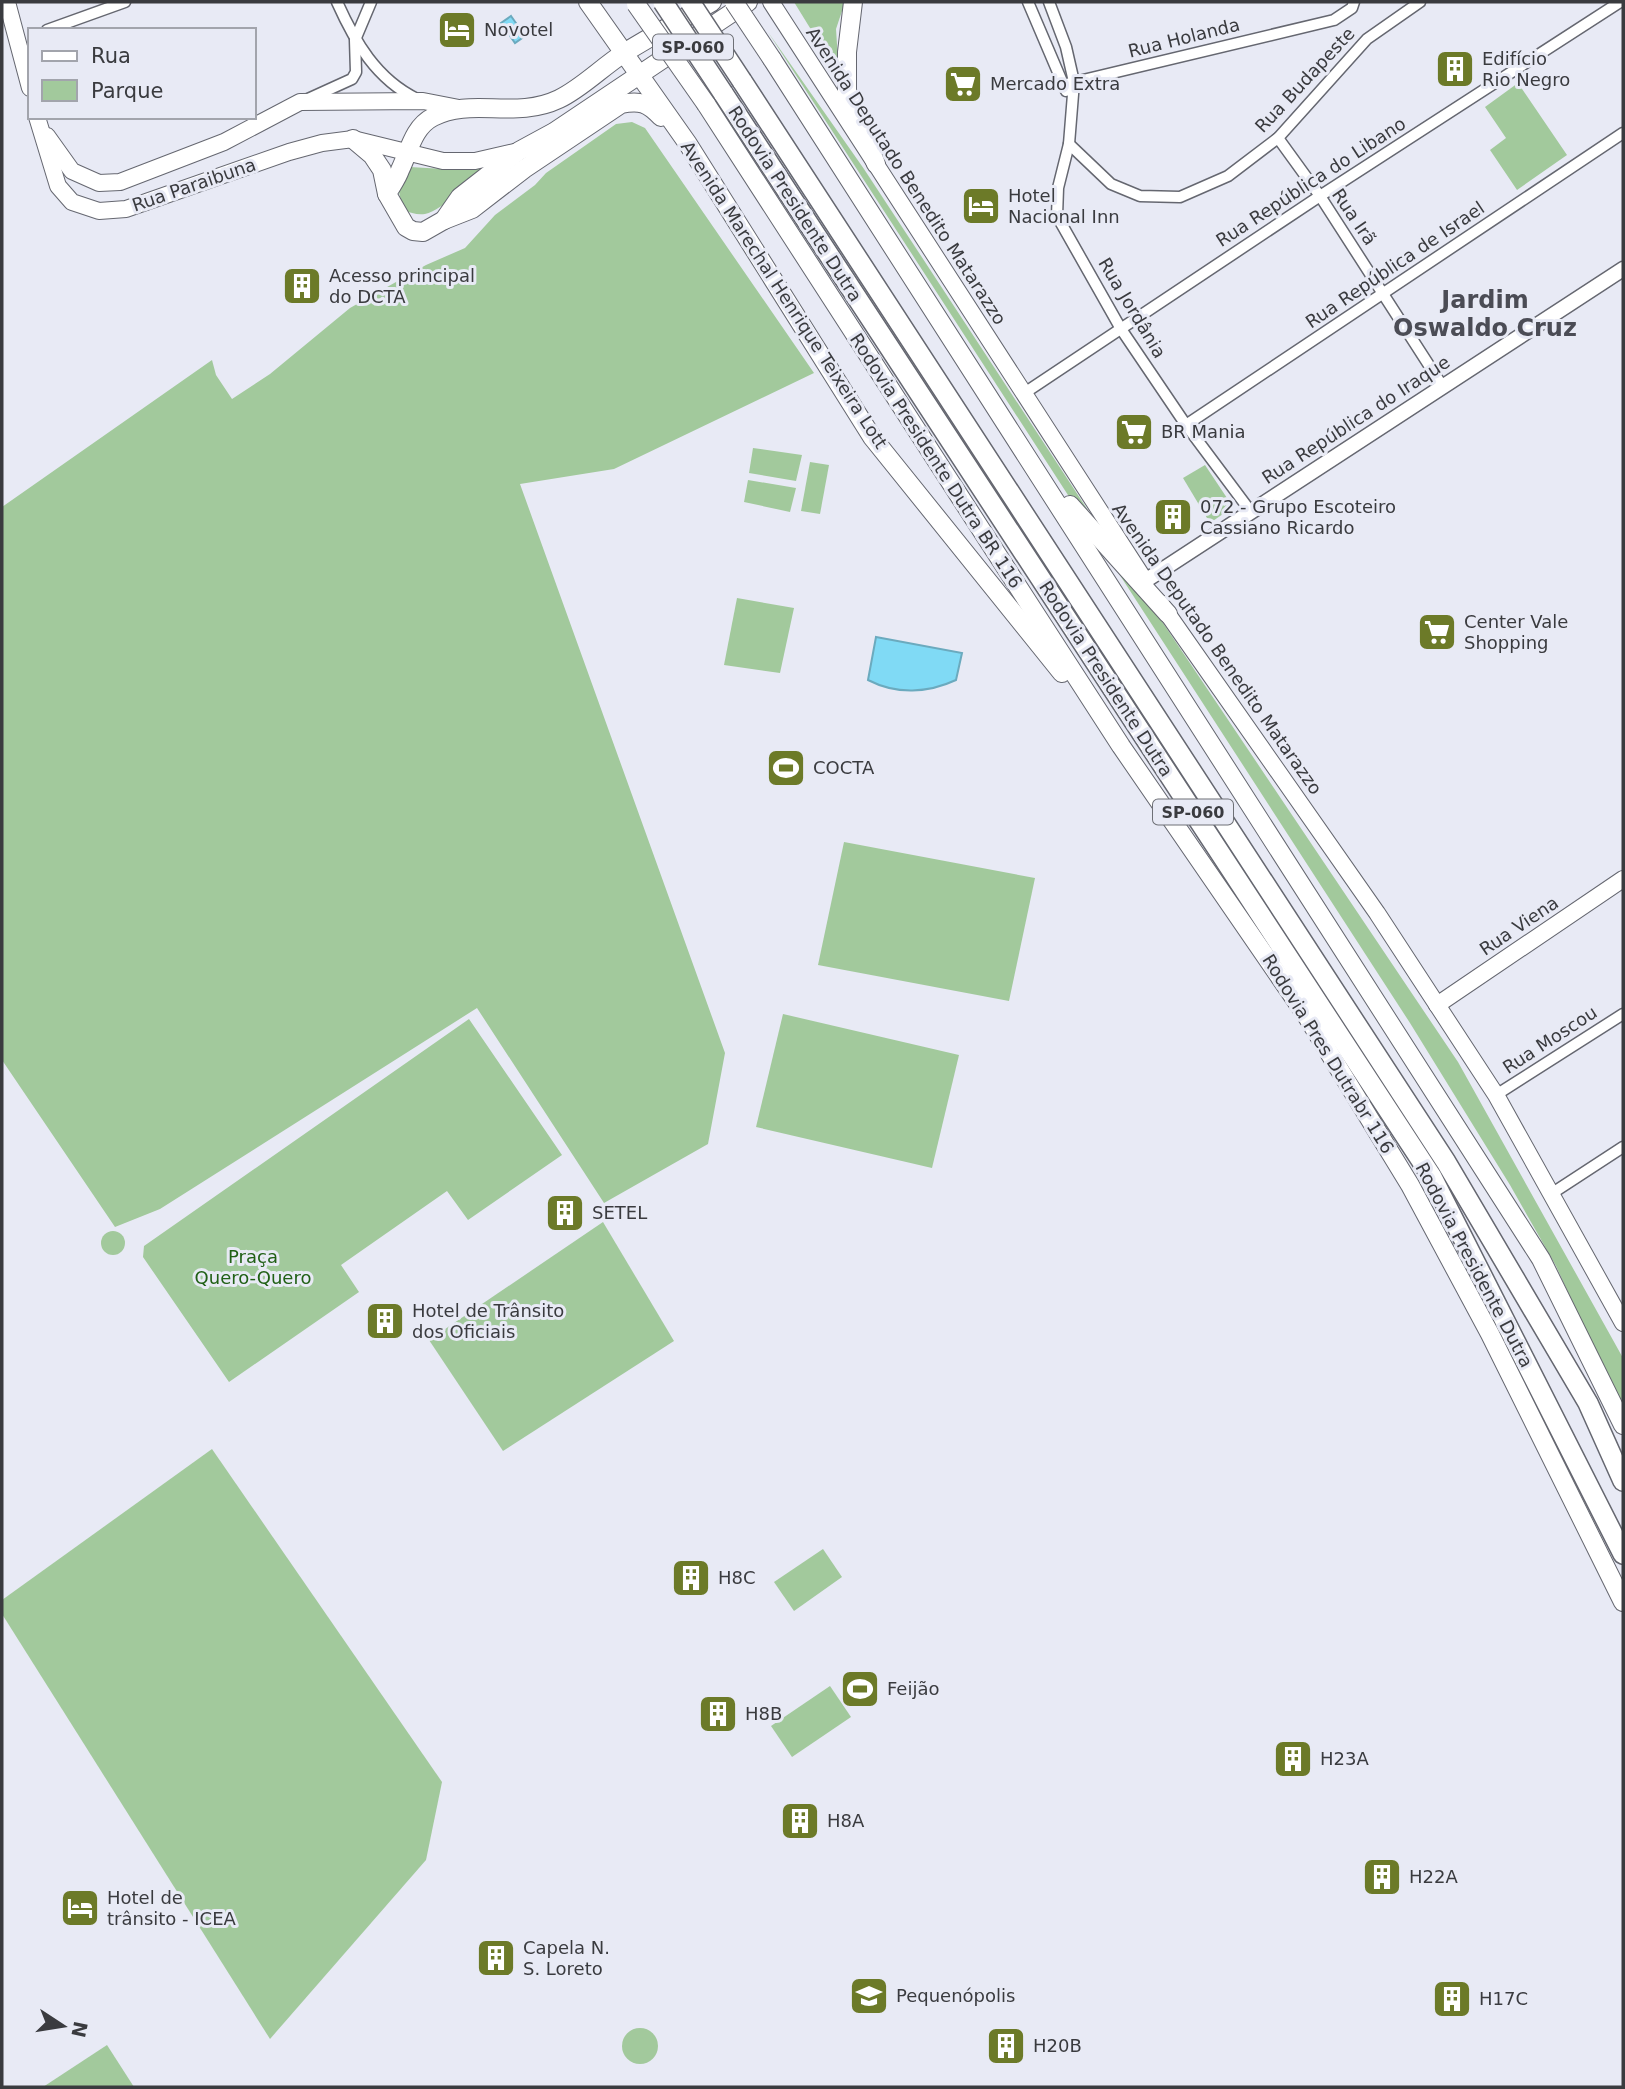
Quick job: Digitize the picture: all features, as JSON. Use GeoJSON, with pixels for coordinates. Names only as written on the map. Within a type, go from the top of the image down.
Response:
{"type":"FeatureCollection","features":[{"type":"Feature","properties":{"kind":"highway","name":"Rodovia Presidente Dutra"},"geometry":{"type":"LineString","coordinates":[[663,2],[1432,1177],[1623,1554]]}},
{"type":"Feature","properties":{"kind":"highway","name":"Rodovia Presidente Dutra"},"geometry":{"type":"LineString","coordinates":[[690,2],[1446,1163],[1588,1403],[1623,1481]]}},
{"type":"Feature","properties":{"kind":"main road"},"geometry":{"type":"LineString","coordinates":[[7,2],[24,38],[28,71]]}},
{"type":"Feature","properties":{"kind":"main road","name":"Avenida Marechal Henrique Teixeira Lott"},"geometry":{"type":"LineString","coordinates":[[588,2],[688,144],[872,437],[1121,746]]}},
{"type":"Feature","properties":{"kind":"main road","name":"Rua Paraibuna"},"geometry":{"type":"LineString","coordinates":[[38,122],[72,170],[99,183],[120,182],[224,142],[300,103],[423,101],[459,108],[513,110],[534,107],[559,99],[623,53],[712,2]]}},
{"type":"Feature","properties":{"kind":"main road"},"geometry":{"type":"LineString","coordinates":[[734,2],[1541,1259],[1623,1425]]}},
{"type":"Feature","properties":{"kind":"main road"},"geometry":{"type":"LineString","coordinates":[[444,220],[460,197],[519,151],[554,132],[748,2]]}},
{"type":"Feature","properties":{"kind":"main road","name":"Avenida Deputado Benedito Matarazzo"},"geometry":{"type":"LineString","coordinates":[[771,2],[1145,581],[1377,913],[1496,1095],[1619,1310]]}},
{"type":"Feature","properties":{"kind":"main road"},"geometry":{"type":"LineString","coordinates":[[853,2],[847,52],[847,91],[876,164]]}},
{"type":"Feature","properties":{"kind":"main road","name":"Rodovia Presidente Dutra BR 116"},"geometry":{"type":"LineString","coordinates":[[636,3],[706,104],[1121,746]]}},
{"type":"Feature","properties":{"kind":"main road"},"geometry":{"type":"LineString","coordinates":[[353,139],[372,155],[382,170],[387,194],[406,227],[413,232],[423,232],[472,209],[524,169],[621,104],[636,101],[648,104],[688,144]]}},
{"type":"Feature","properties":{"kind":"main road"},"geometry":{"type":"LineString","coordinates":[[387,194],[415,134],[423,124],[433,117],[459,108]]}},
{"type":"Feature","properties":{"kind":"main road","name":"Rua Paraibuna"},"geometry":{"type":"LineString","coordinates":[[38,122],[58,186],[72,202],[99,211],[126,209],[322,143],[353,139],[443,161],[475,161],[519,151]]}},
{"type":"Feature","properties":{"kind":"main road"},"geometry":{"type":"LineString","coordinates":[[1035,467],[1168,614]]}},
{"type":"Feature","properties":{"kind":"main road","name":"Rodovia Pres Dutrabr 116"},"geometry":{"type":"LineString","coordinates":[[1121,746],[1308,1018],[1410,1185],[1490,1334],[1623,1602]]}},
{"type":"Feature","properties":{"kind":"main road","name":"Rua Viena"},"geometry":{"type":"LineString","coordinates":[[1437,1005],[1623,879]]}},
{"type":"Feature","properties":{"kind":"street"},"geometry":{"type":"LineString","coordinates":[[53,28],[125,2]]}},
{"type":"Feature","properties":{"kind":"street"},"geometry":{"type":"LineString","coordinates":[[337,2],[355,40],[389,82],[423,101]]}},
{"type":"Feature","properties":{"kind":"street"},"geometry":{"type":"LineString","coordinates":[[355,40],[371,2]]}},
{"type":"Feature","properties":{"kind":"street"},"geometry":{"type":"LineString","coordinates":[[1028,2],[1062,85],[1072,99]]}},
{"type":"Feature","properties":{"kind":"street","name":"Rua Jordânia"},"geometry":{"type":"LineString","coordinates":[[1049,2],[1066,47],[1074,82],[1069,144],[1058,188],[1057,216],[1121,329],[1186,425],[1251,512]]}},
{"type":"Feature","properties":{"kind":"street","name":"Rua Budapeste"},"geometry":{"type":"LineString","coordinates":[[1069,144],[1111,184],[1140,197],[1180,197],[1228,176],[1278,138],[1367,39],[1420,2]]}},
{"type":"Feature","properties":{"kind":"street","name":"Rua República do Libano"},"geometry":{"type":"LineString","coordinates":[[1023,394],[1620,2]]}},
{"type":"Feature","properties":{"kind":"street","name":"Rua Holanda"},"geometry":{"type":"LineString","coordinates":[[1062,85],[1334,20],[1353,5]]}},
{"type":"Feature","properties":{"kind":"street","name":"Rua Paraibuna"},"geometry":{"type":"LineString","coordinates":[[300,103],[352,79],[356,72],[355,40]]}},
{"type":"Feature","properties":{"kind":"street","name":"Rua República de Israel"},"geometry":{"type":"LineString","coordinates":[[1186,425],[1623,133]]}},
{"type":"Feature","properties":{"kind":"street","name":"Rua Irã"},"geometry":{"type":"LineString","coordinates":[[1278,138],[1384,293],[1443,387]]}},
{"type":"Feature","properties":{"kind":"street","name":"Rua República do Iraque"},"geometry":{"type":"LineString","coordinates":[[1145,581],[1623,269]]}},
{"type":"Feature","properties":{"kind":"street","name":"Rua Moscou"},"geometry":{"type":"LineString","coordinates":[[1496,1095],[1623,1014]]}},
{"type":"Feature","properties":{"kind":"street"},"geometry":{"type":"LineString","coordinates":[[1551,1194],[1623,1147]]}},
{"type":"Feature","properties":{"kind":"green space"},"geometry":{"type":"Polygon","coordinates":[[[794,2],[845,2],[836,29],[839,75],[794,2]]]}},
{"type":"Feature","properties":{"kind":"green space"},"geometry":{"type":"Polygon","coordinates":[[[768,32],[864,169],[1118,556],[1458,1062],[1623,1358],[1623,1413],[1556,1266],[1510,1185],[1410,1023],[768,32]]]}},
{"type":"Feature","properties":{"kind":"green space"},"geometry":{"type":"Polygon","coordinates":[[[1518,83],[1567,155],[1517,190],[1490,150],[1506,138],[1485,107],[1518,83]]]}},
{"type":"Feature","properties":{"kind":"green space"},"geometry":{"type":"Polygon","coordinates":[[[632,122],[645,128],[814,373],[614,469],[520,484],[725,1053],[708,1144],[604,1203],[477,1008],[160,1209],[115,1227],[2,1060],[2,507],[212,360],[216,375],[232,399],[270,374],[350,308],[426,265],[465,248],[495,215],[535,185],[546,173],[616,124],[632,122]]]}},
{"type":"Feature","properties":{"kind":"green space"},"geometry":{"type":"Polygon","coordinates":[[[491,164],[450,200],[433,211],[419,214],[403,210],[399,192],[410,167],[444,169],[491,164]]]}},
{"type":"Feature","properties":{"kind":"green space"},"geometry":{"type":"Polygon","coordinates":[[[753,448],[802,455],[796,481],[749,473],[753,448]]]}},
{"type":"Feature","properties":{"kind":"green space"},"geometry":{"type":"Polygon","coordinates":[[[810,462],[829,465],[820,514],[801,511],[810,462]]]}},
{"type":"Feature","properties":{"kind":"green space"},"geometry":{"type":"Polygon","coordinates":[[[1205,465],[1233,507],[1210,523],[1183,478],[1205,465]]]}},
{"type":"Feature","properties":{"kind":"green space"},"geometry":{"type":"Polygon","coordinates":[[[748,480],[796,488],[790,512],[744,502],[748,480]]]}},
{"type":"Feature","properties":{"kind":"green space"},"geometry":{"type":"Polygon","coordinates":[[[737,598],[794,608],[780,673],[724,665],[737,598]]]}},
{"type":"Feature","properties":{"kind":"green space"},"geometry":{"type":"Polygon","coordinates":[[[844,842],[1035,878],[1009,1001],[818,965],[844,842]]]}},
{"type":"Feature","properties":{"kind":"green space"},"geometry":{"type":"Polygon","coordinates":[[[783,1014],[959,1055],[932,1168],[756,1127],[783,1014]]]}},
{"type":"Feature","properties":{"kind":"green space","name":"Praça Quero-Quero"},"geometry":{"type":"Polygon","coordinates":[[[469,1019],[562,1155],[468,1220],[447,1191],[341,1265],[359,1292],[229,1382],[143,1257],[144,1246],[469,1019]]]}},
{"type":"Feature","properties":{"kind":"green space"},"geometry":{"type":"Polygon","coordinates":[[[603,1222],[674,1341],[503,1451],[429,1340],[603,1222]]]}},
{"type":"Feature","properties":{"kind":"green space"},"geometry":{"type":"Polygon","coordinates":[[[113,1231],[121,1235],[125,1243],[121,1251],[113,1255],[105,1251],[101,1243],[105,1235],[113,1231]]]}},
{"type":"Feature","properties":{"kind":"green space"},"geometry":{"type":"Polygon","coordinates":[[[212,1449],[442,1782],[426,1860],[270,2039],[2,1614],[2,1600],[212,1449]]]}},
{"type":"Feature","properties":{"kind":"green space"},"geometry":{"type":"Polygon","coordinates":[[[823,1549],[842,1577],[794,1611],[774,1582],[823,1549]]]}},
{"type":"Feature","properties":{"kind":"green space"},"geometry":{"type":"Polygon","coordinates":[[[830,1686],[851,1717],[792,1757],[771,1726],[830,1686]]]}},
{"type":"Feature","properties":{"kind":"green space"},"geometry":{"type":"Polygon","coordinates":[[[640,2028],[653,2033],[658,2046],[653,2059],[640,2064],[627,2059],[622,2046],[627,2033],[640,2028]]]}},
{"type":"Feature","properties":{"kind":"green space"},"geometry":{"type":"Polygon","coordinates":[[[107,2045],[134,2087],[43,2087],[107,2045]]]}},
{"type":"Feature","properties":{"kind":"water"},"geometry":{"type":"Polygon","coordinates":[[[511,16],[525,36],[515,43],[501,23],[511,16]]]}},
{"type":"Feature","properties":{"kind":"water"},"geometry":{"type":"Polygon","coordinates":[[[876,637],[962,653],[956,680],[935,688],[901,690],[868,680],[876,637]]]}},
{"type":"Feature","properties":{"kind":"water","name":"Feijão"},"geometry":{"type":"Polygon","coordinates":[[[865,1678],[872,1681],[867,1696],[850,1697],[850,1682],[865,1678]]]}},
{"type":"Feature","properties":{"kind":"place","name":"Novotel"},"geometry":{"type":"Point","coordinates":[457,30]}},
{"type":"Feature","properties":{"kind":"place","name":"Edifício Rio Negro"},"geometry":{"type":"Point","coordinates":[1455,69]}},
{"type":"Feature","properties":{"kind":"place","name":"Mercado Extra"},"geometry":{"type":"Point","coordinates":[963,84]}},
{"type":"Feature","properties":{"kind":"place","name":"Hotel Nacional Inn"},"geometry":{"type":"Point","coordinates":[981,206]}},
{"type":"Feature","properties":{"kind":"place","name":"Acesso principal do DCTA"},"geometry":{"type":"Point","coordinates":[302,286]}},
{"type":"Feature","properties":{"kind":"place","name":"BR Mania"},"geometry":{"type":"Point","coordinates":[1134,432]}},
{"type":"Feature","properties":{"kind":"place","name":"072 - Grupo Escoteiro Cassiano Ricardo"},"geometry":{"type":"Point","coordinates":[1173,517]}},
{"type":"Feature","properties":{"kind":"place","name":"Center Vale Shopping"},"geometry":{"type":"Point","coordinates":[1437,632]}},
{"type":"Feature","properties":{"kind":"place","name":"COCTA"},"geometry":{"type":"Point","coordinates":[786,768]}},
{"type":"Feature","properties":{"kind":"place","name":"SETEL"},"geometry":{"type":"Point","coordinates":[565,1213]}},
{"type":"Feature","properties":{"kind":"place","name":"Hotel de Trânsito dos Oficiais"},"geometry":{"type":"Point","coordinates":[385,1321]}},
{"type":"Feature","properties":{"kind":"place","name":"H8C"},"geometry":{"type":"Point","coordinates":[691,1578]}},
{"type":"Feature","properties":{"kind":"place","name":"Feijão"},"geometry":{"type":"Point","coordinates":[860,1689]}},
{"type":"Feature","properties":{"kind":"place","name":"H8B"},"geometry":{"type":"Point","coordinates":[718,1714]}},
{"type":"Feature","properties":{"kind":"place","name":"H23A"},"geometry":{"type":"Point","coordinates":[1293,1759]}},
{"type":"Feature","properties":{"kind":"place","name":"H8A"},"geometry":{"type":"Point","coordinates":[800,1821]}},
{"type":"Feature","properties":{"kind":"place","name":"H22A"},"geometry":{"type":"Point","coordinates":[1382,1877]}},
{"type":"Feature","properties":{"kind":"place","name":"Hotel de trânsito - ICEA"},"geometry":{"type":"Point","coordinates":[80,1908]}},
{"type":"Feature","properties":{"kind":"place","name":"Capela N. S. Loreto"},"geometry":{"type":"Point","coordinates":[496,1958]}},
{"type":"Feature","properties":{"kind":"place","name":"Pequenópolis"},"geometry":{"type":"Point","coordinates":[869,1996]}},
{"type":"Feature","properties":{"kind":"place","name":"H17C"},"geometry":{"type":"Point","coordinates":[1452,1999]}},
{"type":"Feature","properties":{"kind":"place","name":"H20B"},"geometry":{"type":"Point","coordinates":[1006,2046]}},
{"type":"Feature","properties":{"kind":"district","name":"Jardim Oswaldo Cruz"},"geometry":{"type":"Point","coordinates":[1485,314]}}]}
